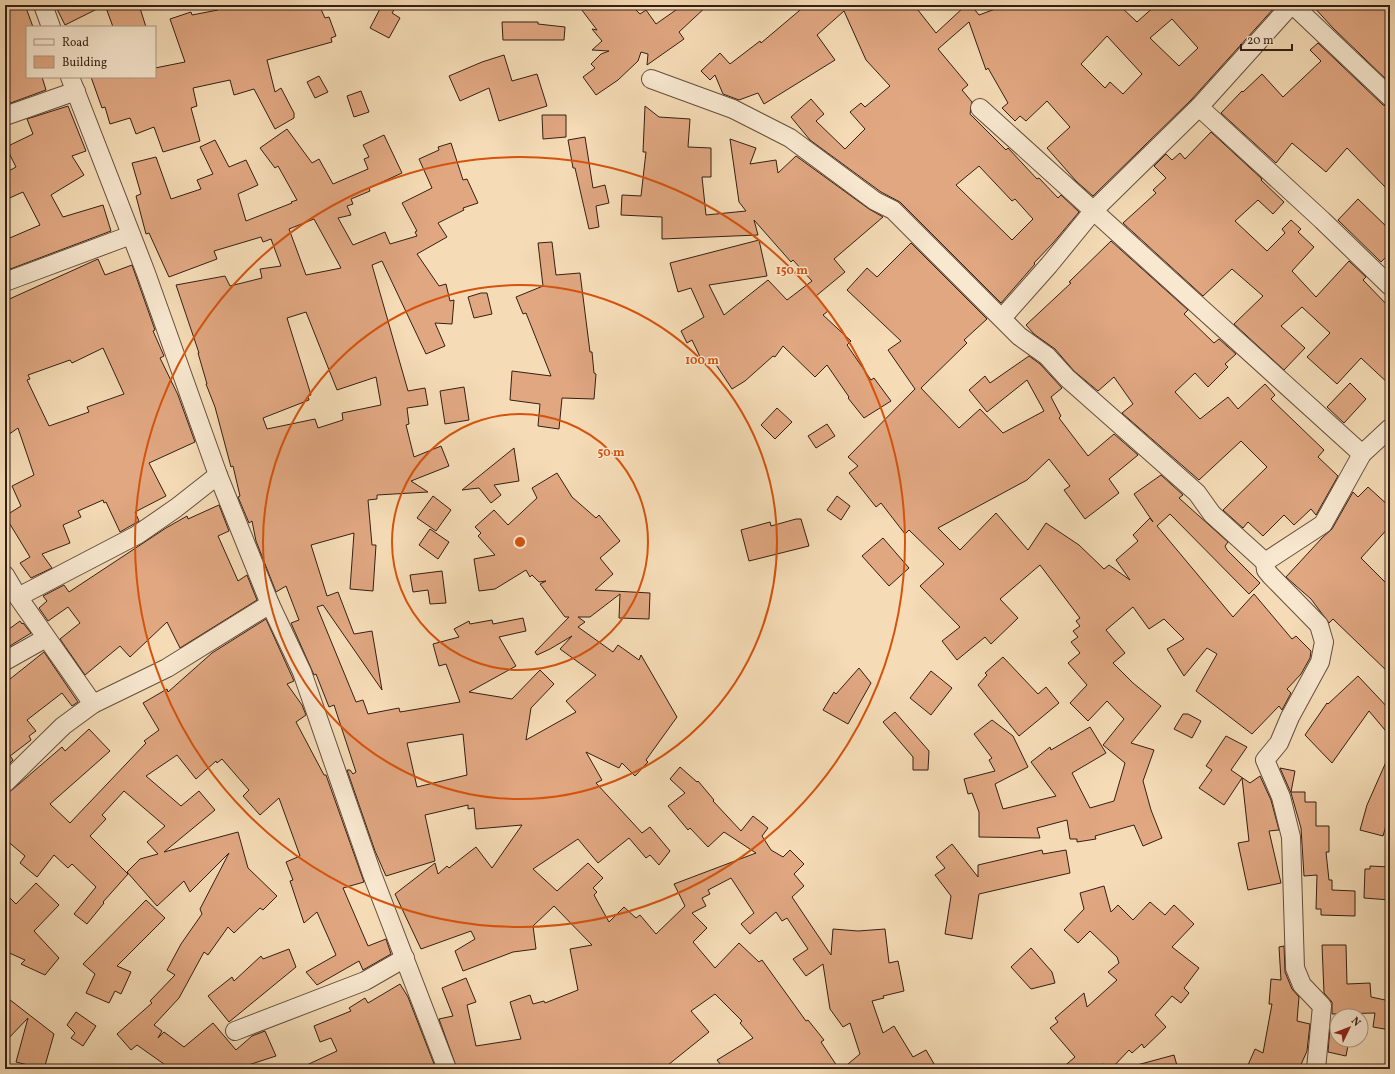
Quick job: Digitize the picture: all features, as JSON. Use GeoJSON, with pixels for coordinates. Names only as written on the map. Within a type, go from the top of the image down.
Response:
{"type":"FeatureCollection","features":[{"type":"Feature","properties":{"kind":"street"},"geometry":{"type":"LineString","coordinates":[[43,5],[51,26]]}},
{"type":"Feature","properties":{"kind":"street"},"geometry":{"type":"LineString","coordinates":[[1002,318],[1049,265],[1094,210],[1199,107],[1292,5],[1390,97]]}},
{"type":"Feature","properties":{"kind":"street"},"geometry":{"type":"LineString","coordinates":[[651,79],[733,109],[790,138],[875,201],[893,210],[1019,336],[1047,356],[1067,378],[1197,493],[1212,514],[1265,562],[1266,570],[1270,575],[1319,624],[1324,642],[1320,662],[1290,717],[1279,743],[1265,760],[1282,797],[1291,837],[1292,917],[1295,968],[1302,985],[1322,1006],[1316,1069]]}},
{"type":"Feature","properties":{"kind":"street"},"geometry":{"type":"LineString","coordinates":[[5,116],[73,84],[131,236],[218,475],[270,604],[302,672],[372,874],[448,1069]]}},
{"type":"Feature","properties":{"kind":"street"},"geometry":{"type":"LineString","coordinates":[[1199,107],[1322,220],[1390,286]]}},
{"type":"Feature","properties":{"kind":"street"},"geometry":{"type":"LineString","coordinates":[[980,108],[1362,454]]}},
{"type":"Feature","properties":{"kind":"street"},"geometry":{"type":"LineString","coordinates":[[5,282],[131,236]]}},
{"type":"Feature","properties":{"kind":"street"},"geometry":{"type":"LineString","coordinates":[[1265,562],[1323,524],[1362,454],[1390,428]]}},
{"type":"Feature","properties":{"kind":"street"},"geometry":{"type":"LineString","coordinates":[[18,597],[136,535],[176,508],[218,475]]}},
{"type":"Feature","properties":{"kind":"street"},"geometry":{"type":"LineString","coordinates":[[5,575],[18,597],[93,704]]}},
{"type":"Feature","properties":{"kind":"street"},"geometry":{"type":"LineString","coordinates":[[5,783],[58,731],[93,704],[167,668],[270,604]]}},
{"type":"Feature","properties":{"kind":"street"},"geometry":{"type":"LineString","coordinates":[[5,661],[46,638]]}},
{"type":"Feature","properties":{"kind":"street"},"geometry":{"type":"LineString","coordinates":[[234,1031],[365,981],[405,958]]}},
{"type":"Feature","properties":{"kind":"building"},"geometry":{"type":"Polygon","coordinates":[[[5,5],[25,5],[33,26],[26,26],[26,78],[42,78],[46,90],[5,105],[5,5]]]}},
{"type":"Feature","properties":{"kind":"building"},"geometry":{"type":"Polygon","coordinates":[[[55,5],[105,5],[65,25],[55,5]]]}},
{"type":"Feature","properties":{"kind":"building"},"geometry":{"type":"Polygon","coordinates":[[[105,5],[139,5],[146,26],[113,26],[105,5]]]}},
{"type":"Feature","properties":{"kind":"building"},"geometry":{"type":"Polygon","coordinates":[[[218,5],[319,5],[325,18],[329,17],[336,36],[331,38],[332,42],[267,60],[275,92],[281,88],[294,113],[294,118],[275,129],[254,89],[234,95],[230,80],[193,88],[197,106],[191,108],[200,141],[163,152],[154,127],[136,134],[130,118],[110,124],[105,107],[102,108],[91,78],[156,78],[156,68],[185,62],[170,19],[191,12],[192,15],[218,10],[218,5]]]}},
{"type":"Feature","properties":{"kind":"building"},"geometry":{"type":"Polygon","coordinates":[[[382,5],[397,5],[392,13],[400,18],[389,38],[370,28],[382,5]]]}},
{"type":"Feature","properties":{"kind":"building"},"geometry":{"type":"Polygon","coordinates":[[[578,5],[631,5],[640,14],[646,10],[656,24],[683,5],[708,5],[679,32],[684,39],[647,65],[648,54],[641,52],[638,61],[618,80],[596,95],[583,77],[595,68],[591,64],[601,54],[609,51],[592,50],[602,41],[592,29],[597,30],[578,5]]]}},
{"type":"Feature","properties":{"kind":"building"},"geometry":{"type":"Polygon","coordinates":[[[806,5],[914,5],[936,33],[964,7],[963,5],[971,5],[979,15],[1006,5],[1119,5],[1137,22],[1156,5],[1272,5],[1275,7],[1191,100],[1093,196],[1076,181],[1047,148],[1070,127],[1047,101],[1026,121],[1020,116],[1015,121],[1002,108],[1008,103],[988,68],[986,70],[969,22],[938,49],[968,85],[962,90],[972,102],[970,114],[1006,150],[1008,148],[1037,179],[1039,178],[1058,198],[1061,195],[1079,212],[1001,303],[900,202],[881,192],[810,140],[791,117],[811,99],[824,114],[816,121],[845,149],[865,129],[850,112],[861,103],[865,107],[890,86],[866,60],[844,11],[817,35],[835,60],[764,104],[758,93],[739,100],[723,94],[715,75],[710,80],[701,71],[720,53],[730,64],[760,41],[761,43],[806,5]],[[1172,19],[1150,38],[1179,66],[1198,48],[1172,19]],[[1107,36],[1081,64],[1105,88],[1110,82],[1123,94],[1142,74],[1107,36]],[[979,166],[956,185],[1012,240],[1033,219],[1015,199],[1012,201],[979,166]]]}},
{"type":"Feature","properties":{"kind":"building"},"geometry":{"type":"Polygon","coordinates":[[[1312,5],[1390,5],[1390,83],[1333,28],[1312,5]]]}},
{"type":"Feature","properties":{"kind":"building"},"geometry":{"type":"Polygon","coordinates":[[[502,22],[538,22],[538,24],[565,27],[564,40],[503,40],[502,22]]]}},
{"type":"Feature","properties":{"kind":"building"},"geometry":{"type":"Polygon","coordinates":[[[1318,43],[1383,105],[1390,107],[1390,192],[1347,148],[1326,172],[1292,143],[1276,163],[1221,113],[1242,91],[1243,92],[1262,74],[1283,97],[1321,61],[1310,50],[1318,43]]]}},
{"type":"Feature","properties":{"kind":"building"},"geometry":{"type":"Polygon","coordinates":[[[504,55],[512,81],[537,74],[547,106],[499,121],[489,88],[460,101],[449,76],[482,62],[504,55]]]}},
{"type":"Feature","properties":{"kind":"building"},"geometry":{"type":"Polygon","coordinates":[[[319,76],[328,92],[315,98],[307,82],[319,76]]]}},
{"type":"Feature","properties":{"kind":"building"},"geometry":{"type":"Polygon","coordinates":[[[361,91],[369,112],[354,117],[347,96],[361,91]]]}},
{"type":"Feature","properties":{"kind":"building"},"geometry":{"type":"Polygon","coordinates":[[[68,106],[86,151],[72,156],[84,175],[51,195],[63,217],[103,205],[111,231],[5,271],[5,240],[40,225],[23,192],[5,200],[5,173],[16,167],[6,147],[33,134],[27,119],[68,106]]]}},
{"type":"Feature","properties":{"kind":"building"},"geometry":{"type":"Polygon","coordinates":[[[645,106],[659,117],[690,119],[688,147],[711,148],[711,177],[702,177],[706,215],[746,211],[739,202],[730,139],[756,148],[750,164],[776,160],[778,173],[796,156],[869,209],[883,217],[834,259],[845,272],[816,296],[828,311],[823,315],[851,341],[847,345],[871,380],[874,378],[891,401],[864,418],[848,398],[849,397],[827,365],[815,377],[783,346],[775,357],[773,356],[745,381],[732,389],[711,357],[702,361],[692,340],[687,343],[681,331],[704,317],[691,288],[678,292],[670,263],[759,240],[767,276],[709,285],[724,315],[768,280],[787,300],[812,281],[793,260],[791,262],[754,220],[758,235],[662,239],[662,217],[621,215],[622,195],[641,196],[646,152],[643,152],[645,106]]]}},
{"type":"Feature","properties":{"kind":"building"},"geometry":{"type":"Polygon","coordinates":[[[542,115],[566,115],[566,137],[543,139],[542,115]]]}},
{"type":"Feature","properties":{"kind":"building"},"geometry":{"type":"Polygon","coordinates":[[[287,129],[312,163],[319,159],[333,184],[368,169],[364,159],[369,157],[363,145],[384,135],[402,173],[369,188],[370,191],[351,199],[353,204],[347,206],[351,215],[338,218],[353,245],[385,232],[390,244],[417,236],[415,232],[417,231],[402,203],[432,188],[419,159],[439,150],[438,147],[451,143],[463,180],[467,179],[478,203],[463,208],[464,210],[438,223],[447,237],[417,254],[439,286],[446,284],[450,301],[454,300],[452,324],[435,323],[445,346],[426,354],[382,261],[372,265],[408,391],[425,388],[428,405],[407,408],[409,424],[406,425],[414,457],[441,446],[449,466],[411,481],[428,492],[377,495],[377,499],[368,500],[372,545],[376,545],[373,591],[350,589],[354,533],[311,545],[327,596],[338,592],[354,634],[372,631],[382,690],[323,605],[317,607],[356,702],[363,700],[368,714],[399,708],[400,712],[460,702],[446,664],[439,666],[433,644],[459,637],[454,629],[469,621],[470,624],[492,620],[493,624],[523,618],[526,631],[499,637],[516,666],[469,692],[512,699],[540,670],[554,684],[531,708],[526,740],[576,712],[566,701],[596,675],[560,649],[572,636],[537,655],[535,652],[569,617],[565,617],[540,584],[546,581],[539,582],[532,575],[530,577],[526,570],[495,589],[479,591],[474,559],[495,555],[478,536],[481,533],[475,527],[494,510],[508,525],[537,498],[532,488],[557,473],[572,497],[596,518],[599,515],[620,541],[600,558],[613,574],[595,590],[650,593],[649,619],[619,618],[620,594],[590,617],[578,617],[585,622],[578,627],[613,652],[618,645],[639,660],[641,655],[677,717],[646,760],[648,762],[635,776],[622,763],[619,768],[586,752],[602,780],[596,783],[642,833],[650,827],[670,851],[659,865],[650,855],[646,858],[629,838],[598,863],[578,839],[533,869],[557,891],[588,863],[603,878],[593,888],[597,892],[594,895],[609,922],[624,907],[636,918],[640,915],[656,934],[685,906],[674,884],[756,853],[724,832],[708,847],[690,828],[688,830],[668,806],[685,793],[670,779],[680,767],[697,782],[698,781],[714,800],[713,801],[741,831],[753,816],[768,828],[762,836],[771,850],[783,857],[790,850],[804,864],[794,874],[804,886],[792,897],[831,955],[833,929],[858,931],[885,929],[889,963],[898,961],[904,991],[883,996],[884,998],[872,1001],[883,1033],[894,1026],[913,1057],[926,1050],[937,1069],[842,1069],[860,1054],[850,1023],[843,1027],[830,1009],[823,964],[806,976],[793,959],[808,949],[787,918],[782,921],[776,912],[750,934],[741,924],[754,913],[731,878],[708,890],[710,894],[702,898],[706,906],[692,913],[707,928],[693,942],[715,968],[739,943],[759,962],[762,960],[806,1021],[808,1020],[824,1040],[821,1042],[839,1069],[724,1069],[717,1060],[753,1038],[740,1023],[742,1021],[715,994],[691,1011],[709,1032],[663,1069],[530,1069],[530,1067],[514,1069],[457,1069],[439,1019],[453,1016],[442,988],[466,978],[476,1002],[467,1005],[476,1046],[521,1039],[510,1002],[530,995],[533,1004],[544,1001],[545,1003],[578,990],[570,949],[592,945],[554,906],[533,926],[536,949],[513,952],[463,971],[455,951],[475,939],[471,931],[421,949],[395,894],[435,863],[438,874],[447,866],[449,868],[476,847],[492,868],[522,825],[476,829],[474,808],[468,809],[468,805],[425,815],[435,861],[386,876],[375,851],[347,770],[350,770],[353,774],[356,772],[334,705],[329,707],[316,674],[314,675],[291,623],[299,620],[286,586],[276,592],[256,541],[252,521],[249,523],[238,497],[240,496],[233,466],[231,467],[215,407],[206,384],[199,353],[176,285],[225,276],[230,286],[262,278],[260,269],[281,266],[271,239],[263,242],[261,237],[214,251],[217,259],[169,277],[149,233],[146,234],[136,196],[141,194],[132,163],[156,157],[171,199],[201,189],[197,180],[213,174],[200,147],[215,140],[229,167],[246,160],[258,185],[238,194],[246,221],[297,200],[278,166],[275,168],[260,148],[287,129]],[[314,219],[289,229],[306,275],[341,268],[314,219]],[[306,312],[287,318],[311,395],[308,396],[309,400],[263,418],[267,429],[315,419],[318,428],[343,420],[342,413],[381,405],[376,377],[337,390],[306,312]],[[463,734],[407,743],[417,787],[467,775],[463,734]]]}},
{"type":"Feature","properties":{"kind":"building"},"geometry":{"type":"Polygon","coordinates":[[[1211,132],[1262,179],[1261,180],[1284,202],[1273,214],[1258,200],[1235,221],[1267,251],[1285,233],[1282,229],[1291,220],[1301,229],[1298,232],[1314,247],[1292,271],[1316,297],[1349,261],[1366,277],[1363,280],[1390,308],[1390,385],[1361,358],[1337,384],[1307,357],[1330,333],[1302,307],[1281,326],[1305,348],[1284,370],[1234,324],[1263,296],[1232,269],[1203,296],[1123,223],[1156,193],[1153,190],[1166,178],[1154,166],[1166,154],[1172,160],[1180,153],[1185,159],[1211,132]]]}},
{"type":"Feature","properties":{"kind":"building"},"geometry":{"type":"Polygon","coordinates":[[[585,137],[593,188],[605,185],[609,203],[596,206],[599,227],[589,229],[575,168],[573,168],[568,140],[585,137]]]}},
{"type":"Feature","properties":{"kind":"building"},"geometry":{"type":"Polygon","coordinates":[[[1358,199],[1390,230],[1390,253],[1381,262],[1338,220],[1358,199]]]}},
{"type":"Feature","properties":{"kind":"building"},"geometry":{"type":"Polygon","coordinates":[[[1111,241],[1188,310],[1184,314],[1214,343],[1219,339],[1236,354],[1225,364],[1228,367],[1208,387],[1195,373],[1175,392],[1200,419],[1228,397],[1238,409],[1265,384],[1275,395],[1271,399],[1324,450],[1318,457],[1338,476],[1316,515],[1311,509],[1294,525],[1284,515],[1263,536],[1248,522],[1243,528],[1223,510],[1267,467],[1241,441],[1199,480],[1122,413],[1133,404],[1114,377],[1098,391],[1074,371],[1055,349],[1034,334],[1026,325],[1071,283],[1069,282],[1111,241]]]}},
{"type":"Feature","properties":{"kind":"building"},"geometry":{"type":"Polygon","coordinates":[[[552,242],[556,275],[580,273],[590,352],[592,352],[594,373],[596,374],[594,399],[562,398],[559,429],[538,426],[540,404],[510,400],[512,371],[551,376],[526,313],[523,314],[516,297],[543,286],[538,243],[552,242]]]}},
{"type":"Feature","properties":{"kind":"building"},"geometry":{"type":"Polygon","coordinates":[[[911,243],[987,319],[964,340],[967,343],[921,388],[959,428],[980,409],[1003,433],[1044,411],[1027,380],[987,412],[969,390],[985,376],[990,383],[1029,356],[1040,364],[1062,388],[1051,397],[1061,416],[1059,418],[1088,456],[1114,434],[1138,455],[1109,479],[1119,493],[1085,519],[1064,490],[1070,486],[1049,459],[1027,480],[938,528],[960,550],[996,513],[1028,550],[1046,523],[1079,545],[1104,569],[1109,565],[1130,580],[1116,560],[1138,541],[1133,535],[1150,518],[1153,522],[1134,494],[1161,475],[1183,495],[1179,498],[1228,542],[1225,546],[1227,550],[1260,583],[1249,594],[1170,514],[1157,526],[1233,617],[1254,594],[1292,639],[1296,636],[1311,651],[1310,658],[1301,674],[1287,689],[1291,693],[1282,710],[1279,706],[1252,734],[1196,691],[1217,654],[1207,648],[1184,676],[1167,649],[1184,639],[1164,619],[1149,629],[1133,607],[1106,630],[1125,653],[1113,663],[1133,683],[1161,706],[1131,743],[1154,750],[1143,781],[1151,810],[1162,838],[1143,846],[1134,825],[1095,836],[1096,839],[1077,842],[1077,839],[1070,839],[1067,820],[1037,828],[1040,838],[979,837],[979,812],[972,793],[968,794],[964,779],[995,771],[989,760],[992,758],[974,734],[992,720],[1013,736],[1028,767],[995,784],[1003,809],[1056,796],[1031,762],[1050,747],[1051,750],[1090,727],[1106,753],[1072,773],[1090,808],[1114,801],[1125,763],[1103,745],[1124,719],[1107,701],[1088,721],[1070,703],[1087,685],[1068,663],[1080,653],[1071,642],[1078,637],[1073,631],[1080,626],[1076,621],[1080,618],[1040,565],[1000,599],[1018,618],[991,644],[985,637],[957,660],[942,641],[960,627],[920,586],[944,564],[909,530],[905,534],[881,503],[876,507],[849,473],[858,466],[848,457],[915,389],[888,350],[901,341],[847,290],[867,268],[877,277],[911,243]]]}},
{"type":"Feature","properties":{"kind":"building"},"geometry":{"type":"Polygon","coordinates":[[[98,259],[105,275],[132,265],[155,330],[153,331],[164,356],[160,358],[178,395],[195,442],[149,463],[166,496],[135,512],[139,521],[120,532],[106,502],[104,503],[103,500],[78,511],[81,517],[63,525],[70,543],[42,554],[52,568],[31,578],[20,563],[30,557],[5,516],[21,506],[12,486],[34,475],[18,428],[5,437],[5,301],[98,259]],[[103,348],[72,363],[70,360],[28,375],[30,379],[27,380],[49,426],[89,412],[87,407],[124,394],[103,348]]]}},
{"type":"Feature","properties":{"kind":"building"},"geometry":{"type":"Polygon","coordinates":[[[481,293],[487,293],[492,314],[474,318],[468,297],[481,293]]]}},
{"type":"Feature","properties":{"kind":"building"},"geometry":{"type":"Polygon","coordinates":[[[1350,383],[1366,399],[1344,423],[1327,407],[1350,383]]]}},
{"type":"Feature","properties":{"kind":"building"},"geometry":{"type":"Polygon","coordinates":[[[464,387],[469,420],[445,424],[440,391],[464,387]]]}},
{"type":"Feature","properties":{"kind":"building"},"geometry":{"type":"Polygon","coordinates":[[[777,408],[792,422],[775,439],[761,425],[777,408]]]}},
{"type":"Feature","properties":{"kind":"building"},"geometry":{"type":"Polygon","coordinates":[[[827,424],[835,436],[816,448],[808,436],[827,424]]]}},
{"type":"Feature","properties":{"kind":"building"},"geometry":{"type":"Polygon","coordinates":[[[514,448],[519,481],[494,485],[501,495],[491,503],[479,488],[462,490],[514,448]]]}},
{"type":"Feature","properties":{"kind":"building"},"geometry":{"type":"Polygon","coordinates":[[[1368,487],[1390,507],[1390,526],[1361,558],[1390,587],[1390,674],[1333,619],[1329,623],[1311,599],[1286,577],[1332,529],[1353,492],[1358,497],[1368,487]]]}},
{"type":"Feature","properties":{"kind":"building"},"geometry":{"type":"Polygon","coordinates":[[[433,496],[451,510],[436,531],[417,518],[433,496]]]}},
{"type":"Feature","properties":{"kind":"building"},"geometry":{"type":"Polygon","coordinates":[[[837,496],[850,506],[841,520],[827,510],[837,496]]]}},
{"type":"Feature","properties":{"kind":"building"},"geometry":{"type":"Polygon","coordinates":[[[219,505],[229,531],[218,536],[238,581],[247,575],[257,600],[180,648],[167,622],[130,657],[120,646],[85,675],[60,639],[80,623],[68,607],[48,621],[39,608],[47,601],[43,596],[64,585],[69,592],[166,528],[187,516],[188,519],[219,505]]]}},
{"type":"Feature","properties":{"kind":"building"},"geometry":{"type":"Polygon","coordinates":[[[801,519],[809,546],[749,561],[741,530],[770,522],[771,526],[801,519]]]}},
{"type":"Feature","properties":{"kind":"building"},"geometry":{"type":"Polygon","coordinates":[[[430,529],[449,542],[438,559],[419,545],[430,529]]]}},
{"type":"Feature","properties":{"kind":"building"},"geometry":{"type":"Polygon","coordinates":[[[883,538],[909,568],[889,586],[862,556],[883,538]]]}},
{"type":"Feature","properties":{"kind":"building"},"geometry":{"type":"Polygon","coordinates":[[[442,571],[446,603],[430,604],[428,590],[413,592],[410,575],[442,571]]]}},
{"type":"Feature","properties":{"kind":"building"},"geometry":{"type":"Polygon","coordinates":[[[266,619],[294,681],[287,684],[302,705],[306,715],[296,722],[324,775],[326,775],[364,882],[343,888],[368,946],[386,939],[391,954],[363,970],[359,961],[317,985],[306,972],[336,955],[317,912],[304,923],[290,881],[293,880],[286,862],[300,856],[279,798],[260,815],[243,796],[249,790],[222,759],[217,763],[216,761],[196,779],[177,755],[146,776],[181,806],[199,791],[215,810],[164,852],[238,832],[248,868],[277,896],[263,910],[260,908],[234,933],[228,927],[208,955],[204,952],[179,998],[154,1025],[162,1031],[158,1038],[164,1032],[184,1047],[213,1023],[236,1050],[252,1036],[265,1031],[276,1056],[236,1069],[171,1069],[137,1045],[131,1050],[117,1034],[152,1003],[150,1001],[175,975],[167,970],[181,944],[202,914],[200,909],[229,853],[190,892],[184,881],[157,906],[127,872],[140,859],[158,854],[147,842],[165,826],[124,791],[102,815],[106,819],[90,836],[128,874],[103,902],[104,903],[87,924],[74,914],[96,887],[72,864],[68,868],[54,855],[37,877],[20,863],[25,856],[5,839],[5,793],[12,790],[62,747],[65,751],[89,729],[110,751],[50,804],[70,823],[146,743],[144,741],[159,730],[143,703],[167,689],[168,692],[212,653],[266,619]]]}},
{"type":"Feature","properties":{"kind":"building"},"geometry":{"type":"Polygon","coordinates":[[[20,621],[31,633],[5,649],[5,632],[20,621]]]}},
{"type":"Feature","properties":{"kind":"building"},"geometry":{"type":"Polygon","coordinates":[[[44,652],[78,702],[72,706],[62,693],[27,720],[36,731],[29,736],[31,740],[10,756],[13,760],[5,768],[5,683],[44,652]]]}},
{"type":"Feature","properties":{"kind":"building"},"geometry":{"type":"Polygon","coordinates":[[[1003,657],[1038,694],[1046,687],[1059,703],[1019,736],[978,685],[987,675],[985,673],[1003,657]]]}},
{"type":"Feature","properties":{"kind":"building"},"geometry":{"type":"Polygon","coordinates":[[[859,668],[871,683],[848,724],[823,710],[834,692],[836,694],[859,668]]]}},
{"type":"Feature","properties":{"kind":"building"},"geometry":{"type":"Polygon","coordinates":[[[931,671],[952,688],[931,715],[910,698],[931,671]]]}},
{"type":"Feature","properties":{"kind":"building"},"geometry":{"type":"Polygon","coordinates":[[[1358,676],[1390,710],[1390,736],[1369,711],[1332,763],[1305,735],[1327,703],[1328,704],[1358,676]]]}},
{"type":"Feature","properties":{"kind":"building"},"geometry":{"type":"Polygon","coordinates":[[[895,712],[929,751],[928,770],[913,770],[913,757],[883,722],[895,712]]]}},
{"type":"Feature","properties":{"kind":"building"},"geometry":{"type":"Polygon","coordinates":[[[1183,714],[1188,714],[1201,721],[1192,738],[1174,729],[1183,714]]]}},
{"type":"Feature","properties":{"kind":"building"},"geometry":{"type":"Polygon","coordinates":[[[1226,736],[1247,747],[1231,770],[1250,783],[1260,776],[1271,800],[1279,830],[1269,831],[1281,883],[1248,890],[1238,843],[1249,841],[1242,778],[1224,805],[1199,788],[1212,770],[1206,766],[1226,736]]]}},
{"type":"Feature","properties":{"kind":"building"},"geometry":{"type":"Polygon","coordinates":[[[1390,753],[1390,812],[1383,836],[1360,830],[1367,805],[1390,753]]]}},
{"type":"Feature","properties":{"kind":"building"},"geometry":{"type":"Polygon","coordinates":[[[1280,768],[1295,771],[1291,792],[1305,792],[1305,802],[1316,802],[1316,826],[1329,826],[1329,852],[1326,852],[1329,880],[1332,880],[1332,890],[1355,891],[1355,916],[1321,915],[1321,909],[1316,909],[1317,875],[1304,876],[1301,828],[1291,793],[1280,768]]]}},
{"type":"Feature","properties":{"kind":"building"},"geometry":{"type":"Polygon","coordinates":[[[952,844],[978,877],[978,865],[1042,850],[1043,854],[1066,850],[1070,873],[979,894],[972,939],[945,934],[951,896],[935,875],[945,868],[936,857],[952,844]]]}},
{"type":"Feature","properties":{"kind":"building"},"geometry":{"type":"Polygon","coordinates":[[[1370,866],[1390,867],[1390,900],[1364,898],[1365,869],[1370,869],[1370,866]]]}},
{"type":"Feature","properties":{"kind":"building"},"geometry":{"type":"Polygon","coordinates":[[[36,883],[59,905],[34,931],[59,958],[45,975],[21,964],[25,960],[5,951],[5,893],[16,904],[36,883]]]}},
{"type":"Feature","properties":{"kind":"building"},"geometry":{"type":"Polygon","coordinates":[[[1104,886],[1111,912],[1118,905],[1133,920],[1150,902],[1165,915],[1174,905],[1194,924],[1172,947],[1199,968],[1184,988],[1189,993],[1181,1003],[1172,996],[1155,1015],[1166,1027],[1144,1048],[1142,1044],[1132,1053],[1129,1050],[1111,1069],[1103,1064],[1097,1069],[1061,1069],[1075,1057],[1050,1028],[1058,1022],[1055,1018],[1084,993],[1087,1007],[1117,980],[1108,972],[1119,963],[1117,957],[1090,931],[1078,943],[1064,930],[1084,909],[1080,893],[1104,886]]]}},
{"type":"Feature","properties":{"kind":"building"},"geometry":{"type":"Polygon","coordinates":[[[146,900],[165,918],[117,966],[131,972],[121,994],[115,991],[109,1003],[86,993],[95,974],[83,964],[146,900]]]}},
{"type":"Feature","properties":{"kind":"building"},"geometry":{"type":"Polygon","coordinates":[[[1322,945],[1346,945],[1347,984],[1370,983],[1371,997],[1390,1001],[1390,1030],[1373,1027],[1375,1013],[1369,1013],[1369,1008],[1332,1008],[1332,1002],[1324,993],[1322,945]]]}},
{"type":"Feature","properties":{"kind":"building"},"geometry":{"type":"Polygon","coordinates":[[[1284,946],[1285,972],[1292,989],[1299,997],[1297,1021],[1310,1024],[1307,1051],[1299,1069],[1256,1069],[1248,1065],[1255,1049],[1263,1053],[1272,1004],[1269,1004],[1271,979],[1281,980],[1279,947],[1284,946]]]}},
{"type":"Feature","properties":{"kind":"building"},"geometry":{"type":"Polygon","coordinates":[[[1031,948],[1052,972],[1055,983],[1031,989],[1011,967],[1031,948]]]}},
{"type":"Feature","properties":{"kind":"building"},"geometry":{"type":"Polygon","coordinates":[[[289,949],[296,967],[229,1022],[208,996],[232,977],[234,981],[261,956],[263,959],[289,949]]]}},
{"type":"Feature","properties":{"kind":"building"},"geometry":{"type":"Polygon","coordinates":[[[400,984],[408,997],[436,1069],[298,1069],[337,1051],[331,1038],[320,1042],[314,1026],[351,1011],[349,1008],[365,998],[368,1003],[400,984]]]}},
{"type":"Feature","properties":{"kind":"building"},"geometry":{"type":"Polygon","coordinates":[[[5,996],[54,1034],[44,1069],[16,1062],[28,1018],[5,1042],[5,996]]]}},
{"type":"Feature","properties":{"kind":"building"},"geometry":{"type":"Polygon","coordinates":[[[76,1012],[96,1026],[83,1046],[71,1038],[75,1033],[67,1025],[76,1012]]]}},
{"type":"Feature","properties":{"kind":"building"},"geometry":{"type":"Polygon","coordinates":[[[1329,1040],[1329,1048],[1348,1048],[1346,1056],[1328,1052],[1329,1040]]]}},
{"type":"Feature","properties":{"kind":"building"},"geometry":{"type":"Polygon","coordinates":[[[1174,1055],[1178,1069],[1137,1069],[1137,1065],[1174,1055]]]}}]}
